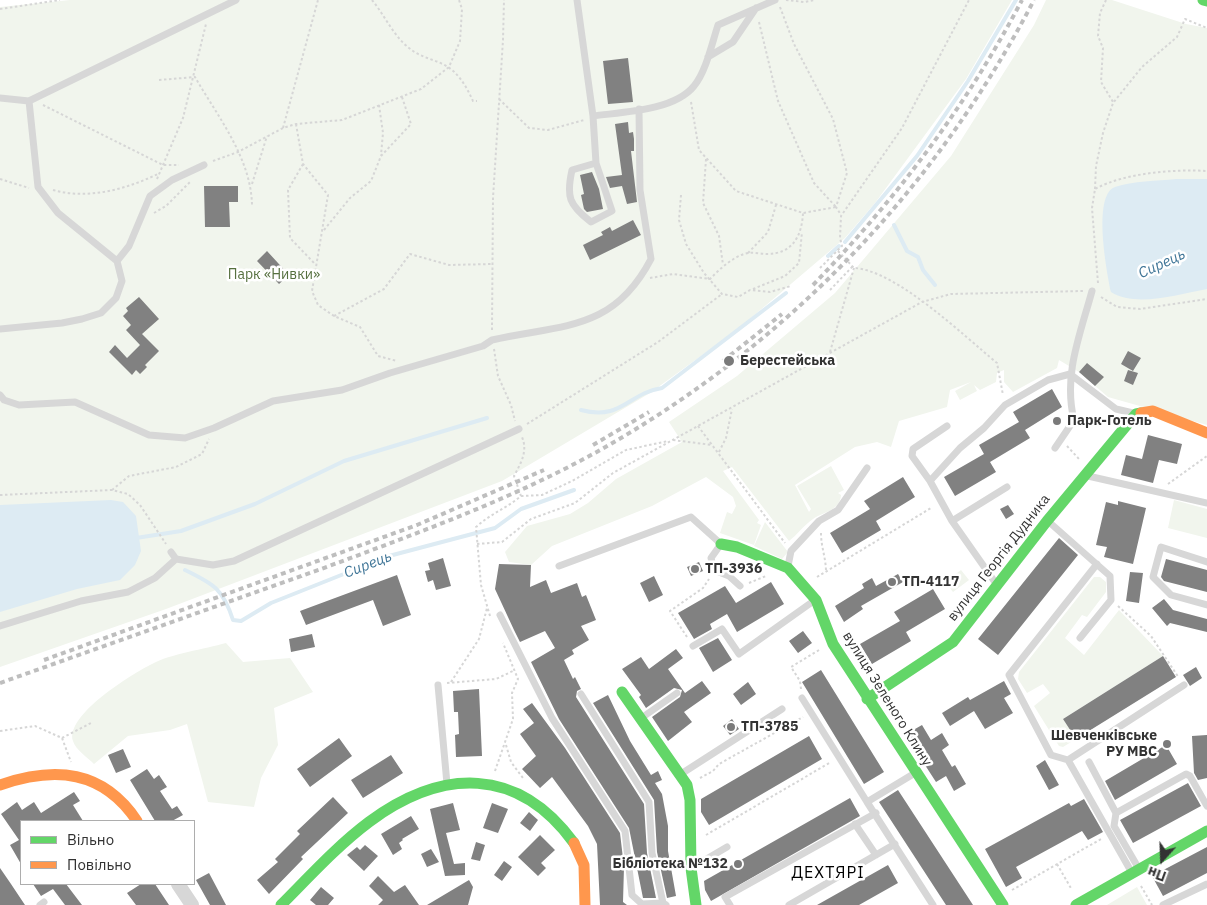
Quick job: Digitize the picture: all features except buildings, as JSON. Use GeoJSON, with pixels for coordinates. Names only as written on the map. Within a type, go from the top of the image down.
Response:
{"type":"FeatureCollection","features":[{"type":"Feature","properties":{"kind":"street"},"geometry":{"type":"LineString","coordinates":[[1136,414],[1153,411],[1207,433]]}},
{"type":"Feature","properties":{"kind":"street","name":"вулиця Георгія Дудника"},"geometry":{"type":"LineString","coordinates":[[867,699],[953,642],[1085,470],[1136,414]]}},
{"type":"Feature","properties":{"kind":"street","name":"вулиця Зеленого Клину"},"geometry":{"type":"LineString","coordinates":[[721,544],[737,547],[788,568],[816,600],[834,644],[867,699],[1001,901]]}},
{"type":"Feature","properties":{"kind":"street"},"geometry":{"type":"LineString","coordinates":[[622,692],[657,745],[681,774],[687,785],[690,800],[691,868],[696,905]]}},
{"type":"Feature","properties":{"kind":"street"},"geometry":{"type":"LineString","coordinates":[[0,785],[20,777],[78,777],[109,789],[136,820]]}},
{"type":"Feature","properties":{"kind":"street"},"geometry":{"type":"LineString","coordinates":[[281,905],[342,844],[374,817],[416,793],[447,784],[463,782],[489,784],[514,790],[536,802],[569,835],[581,853],[587,880],[581,904]]}},
{"type":"Feature","properties":{"kind":"street"},"geometry":{"type":"LineString","coordinates":[[1075,900],[1136,874],[1207,831]]}},
{"type":"Feature","properties":{"kind":"street"},"geometry":{"type":"LineString","coordinates":[[179,885],[192,905]]}},
{"type":"Feature","properties":{"kind":"lane"},"geometry":{"type":"LineString","coordinates":[[0,98],[29,101],[236,0]]}},
{"type":"Feature","properties":{"kind":"lane"},"geometry":{"type":"LineString","coordinates":[[577,0],[593,116],[596,163],[612,212],[591,222],[575,210],[568,188],[572,170],[596,163]]}},
{"type":"Feature","properties":{"kind":"lane"},"geometry":{"type":"LineString","coordinates":[[593,116],[667,105],[694,87],[708,57],[718,25],[776,0]]}},
{"type":"Feature","properties":{"kind":"lane"},"geometry":{"type":"LineString","coordinates":[[708,57],[733,42],[756,8]]}},
{"type":"Feature","properties":{"kind":"lane"},"geometry":{"type":"LineString","coordinates":[[0,329],[82,320],[100,312],[116,298],[122,281],[117,261],[58,213],[38,187],[33,116],[29,101]]}},
{"type":"Feature","properties":{"kind":"lane"},"geometry":{"type":"LineString","coordinates":[[0,395],[4,400],[19,406],[75,402],[149,435],[185,438],[214,428],[273,401],[342,390],[483,346],[492,340],[576,324],[603,313],[630,292],[651,258],[640,190],[640,109]]}},
{"type":"Feature","properties":{"kind":"lane"},"geometry":{"type":"LineString","coordinates":[[117,261],[129,246],[150,196],[172,180],[204,165]]}},
{"type":"Feature","properties":{"kind":"lane"},"geometry":{"type":"LineString","coordinates":[[1055,448],[1074,420],[1068,399],[1070,374],[1092,291]]}},
{"type":"Feature","properties":{"kind":"lane"},"geometry":{"type":"LineString","coordinates":[[930,481],[960,448],[984,428],[1005,405],[1048,380],[1070,374]]}},
{"type":"Feature","properties":{"kind":"lane"},"geometry":{"type":"LineString","coordinates":[[1070,374],[1116,409],[1136,414]]}},
{"type":"Feature","properties":{"kind":"lane"},"geometry":{"type":"LineString","coordinates":[[947,426],[913,449],[912,456],[930,481],[952,521],[997,586]]}},
{"type":"Feature","properties":{"kind":"lane"},"geometry":{"type":"LineString","coordinates":[[0,626],[81,601],[128,592],[155,578],[174,556],[213,565],[234,561],[519,429]]}},
{"type":"Feature","properties":{"kind":"lane"},"geometry":{"type":"LineString","coordinates":[[788,568],[792,551],[819,521],[838,510],[867,468]]}},
{"type":"Feature","properties":{"kind":"lane"},"geometry":{"type":"LineString","coordinates":[[1085,470],[1158,492],[1207,502]]}},
{"type":"Feature","properties":{"kind":"lane"},"geometry":{"type":"LineString","coordinates":[[952,521],[1007,487]]}},
{"type":"Feature","properties":{"kind":"lane"},"geometry":{"type":"LineString","coordinates":[[559,566],[690,517],[721,544],[711,558],[714,570],[729,576],[740,586]]}},
{"type":"Feature","properties":{"kind":"lane"},"geometry":{"type":"LineString","coordinates":[[1047,521],[1110,576],[1111,600],[1080,638]]}},
{"type":"Feature","properties":{"kind":"lane"},"geometry":{"type":"LineString","coordinates":[[1207,562],[1161,547],[1152,577],[1171,595],[1207,605]]}},
{"type":"Feature","properties":{"kind":"lane"},"geometry":{"type":"LineString","coordinates":[[1097,564],[1009,676],[1051,755],[1068,760],[1110,834],[1136,874]]}},
{"type":"Feature","properties":{"kind":"lane"},"geometry":{"type":"LineString","coordinates":[[693,646],[722,629],[739,654],[816,600]]}},
{"type":"Feature","properties":{"kind":"lane"},"geometry":{"type":"LineString","coordinates":[[500,615],[552,718],[625,831],[632,895],[642,904],[665,904],[652,853],[650,802],[581,694]]}},
{"type":"Feature","properties":{"kind":"lane"},"geometry":{"type":"LineString","coordinates":[[438,685],[447,784]]}},
{"type":"Feature","properties":{"kind":"lane"},"geometry":{"type":"LineString","coordinates":[[1068,760],[1184,685]]}},
{"type":"Feature","properties":{"kind":"lane"},"geometry":{"type":"LineString","coordinates":[[640,719],[677,694]]}},
{"type":"Feature","properties":{"kind":"lane"},"geometry":{"type":"LineString","coordinates":[[802,698],[933,905]]}},
{"type":"Feature","properties":{"kind":"lane"},"geometry":{"type":"LineString","coordinates":[[681,774],[782,710]]}},
{"type":"Feature","properties":{"kind":"lane"},"geometry":{"type":"LineString","coordinates":[[1089,762],[1116,813],[1114,826],[1136,874]]}},
{"type":"Feature","properties":{"kind":"lane"},"geometry":{"type":"LineString","coordinates":[[867,802],[915,772]]}},
{"type":"Feature","properties":{"kind":"lane"},"geometry":{"type":"LineString","coordinates":[[1116,813],[1186,774],[1190,776],[1207,806]]}},
{"type":"Feature","properties":{"kind":"lane"},"geometry":{"type":"LineString","coordinates":[[730,905],[725,896],[876,813]]}},
{"type":"Feature","properties":{"kind":"lane"},"geometry":{"type":"LineString","coordinates":[[855,824],[876,855]]}},
{"type":"Feature","properties":{"kind":"lane"},"geometry":{"type":"LineString","coordinates":[[789,905],[896,844]]}},
{"type":"Feature","properties":{"kind":"lane"},"geometry":{"type":"LineString","coordinates":[[691,868],[727,847]]}},
{"type":"Feature","properties":{"kind":"lane"},"geometry":{"type":"LineString","coordinates":[[1163,905],[1207,884]]}},
{"type":"Feature","properties":{"kind":"path"},"geometry":{"type":"LineString","coordinates":[[0,9],[60,0]]}},
{"type":"Feature","properties":{"kind":"path"},"geometry":{"type":"LineString","coordinates":[[283,128],[318,0]]}},
{"type":"Feature","properties":{"kind":"path"},"geometry":{"type":"LineString","coordinates":[[372,0],[385,16],[396,36],[414,52],[449,67],[465,83],[473,100],[477,101]]}},
{"type":"Feature","properties":{"kind":"path"},"geometry":{"type":"LineString","coordinates":[[29,101],[43,104],[163,165],[204,165],[238,152],[283,128],[296,124],[342,120],[421,89],[449,67],[460,41],[462,9],[459,0]]}},
{"type":"Feature","properties":{"kind":"path"},"geometry":{"type":"LineString","coordinates":[[504,0],[493,198],[492,340],[498,376],[525,444],[522,461],[514,476],[521,496]]}},
{"type":"Feature","properties":{"kind":"path"},"geometry":{"type":"LineString","coordinates":[[776,0],[794,44],[834,119],[847,173],[836,207]]}},
{"type":"Feature","properties":{"kind":"path"},"geometry":{"type":"LineString","coordinates":[[786,0],[804,2],[815,0]]}},
{"type":"Feature","properties":{"kind":"path"},"geometry":{"type":"LineString","coordinates":[[820,268],[842,246],[840,238],[842,216],[902,128],[969,0]]}},
{"type":"Feature","properties":{"kind":"path"},"geometry":{"type":"LineString","coordinates":[[1106,0],[1100,14],[1098,36],[1103,48],[1102,82],[1113,103]]}},
{"type":"Feature","properties":{"kind":"path"},"geometry":{"type":"LineString","coordinates":[[756,8],[763,46],[778,101],[814,183],[842,216]]}},
{"type":"Feature","properties":{"kind":"path"},"geometry":{"type":"LineString","coordinates":[[163,165],[183,118],[195,78],[210,13]]}},
{"type":"Feature","properties":{"kind":"path"},"geometry":{"type":"LineString","coordinates":[[1092,291],[1099,282],[1092,208],[1096,166],[1103,133],[1113,103],[1142,68],[1178,37],[1185,19],[1207,28]]}},
{"type":"Feature","properties":{"kind":"path"},"geometry":{"type":"LineString","coordinates":[[159,80],[195,78]]}},
{"type":"Feature","properties":{"kind":"path"},"geometry":{"type":"LineString","coordinates":[[195,78],[238,152],[252,185]]}},
{"type":"Feature","properties":{"kind":"path"},"geometry":{"type":"LineString","coordinates":[[694,87],[691,101],[699,150],[736,191],[803,213],[836,207]]}},
{"type":"Feature","properties":{"kind":"path"},"geometry":{"type":"LineString","coordinates":[[381,156],[411,124],[402,96]]}},
{"type":"Feature","properties":{"kind":"path"},"geometry":{"type":"LineString","coordinates":[[499,99],[530,128],[548,130],[580,122],[593,116]]}},
{"type":"Feature","properties":{"kind":"path"},"geometry":{"type":"LineString","coordinates":[[323,232],[350,198],[371,181],[381,156],[383,134],[380,105]]}},
{"type":"Feature","properties":{"kind":"path"},"geometry":{"type":"LineString","coordinates":[[296,124],[303,164],[328,195],[312,291],[318,305],[334,316],[360,327],[378,356],[414,366]]}},
{"type":"Feature","properties":{"kind":"path"},"geometry":{"type":"LineString","coordinates":[[252,205],[252,185],[267,136]]}},
{"type":"Feature","properties":{"kind":"path"},"geometry":{"type":"LineString","coordinates":[[706,158],[703,203],[718,236],[723,266]]}},
{"type":"Feature","properties":{"kind":"path"},"geometry":{"type":"LineString","coordinates":[[303,164],[288,190],[290,238],[315,264]]}},
{"type":"Feature","properties":{"kind":"path"},"geometry":{"type":"LineString","coordinates":[[139,222],[166,206],[204,165]]}},
{"type":"Feature","properties":{"kind":"path"},"geometry":{"type":"LineString","coordinates":[[1095,189],[1109,181],[1193,170],[1207,171]]}},
{"type":"Feature","properties":{"kind":"path"},"geometry":{"type":"LineString","coordinates":[[0,179],[28,188],[38,187],[66,194],[111,191],[138,184],[160,173]]}},
{"type":"Feature","properties":{"kind":"path"},"geometry":{"type":"LineString","coordinates":[[681,195],[679,220],[686,244],[722,294],[738,297],[785,276],[799,263],[803,213]]}},
{"type":"Feature","properties":{"kind":"path"},"geometry":{"type":"LineString","coordinates":[[710,279],[723,266],[748,253],[768,232],[776,205]]}},
{"type":"Feature","properties":{"kind":"path"},"geometry":{"type":"LineString","coordinates":[[748,253],[770,254],[792,246],[802,230]]}},
{"type":"Feature","properties":{"kind":"path"},"geometry":{"type":"LineString","coordinates":[[838,251],[853,267],[864,268],[887,278],[922,302],[997,364],[1005,405]]}},
{"type":"Feature","properties":{"kind":"path"},"geometry":{"type":"LineString","coordinates":[[334,316],[384,289],[410,254],[449,265],[493,264]]}},
{"type":"Feature","properties":{"kind":"path"},"geometry":{"type":"LineString","coordinates":[[830,290],[853,267]]}},
{"type":"Feature","properties":{"kind":"path"},"geometry":{"type":"LineString","coordinates":[[830,353],[853,267]]}},
{"type":"Feature","properties":{"kind":"path"},"geometry":{"type":"LineString","coordinates":[[630,292],[650,278],[673,274],[710,279]]}},
{"type":"Feature","properties":{"kind":"path"},"geometry":{"type":"LineString","coordinates":[[750,290],[770,292],[791,286]]}},
{"type":"Feature","properties":{"kind":"path"},"geometry":{"type":"LineString","coordinates":[[477,544],[502,542],[531,519],[575,502],[613,473],[732,409],[922,302],[951,294],[1092,291],[1117,307],[1140,309],[1207,299]]}},
{"type":"Feature","properties":{"kind":"path"},"geometry":{"type":"LineString","coordinates":[[519,429],[658,342],[722,294]]}},
{"type":"Feature","properties":{"kind":"path"},"geometry":{"type":"LineString","coordinates":[[718,453],[726,438],[732,409]]}},
{"type":"Feature","properties":{"kind":"path"},"geometry":{"type":"LineString","coordinates":[[698,426],[782,539]]}},
{"type":"Feature","properties":{"kind":"path"},"geometry":{"type":"LineString","coordinates":[[112,490],[129,476],[176,467],[202,454],[214,428]]}},
{"type":"Feature","properties":{"kind":"path"},"geometry":{"type":"LineString","coordinates":[[451,682],[479,639],[487,608],[481,585],[476,527],[490,514],[510,505],[521,496],[542,495],[572,481],[626,450],[672,440],[712,445]]}},
{"type":"Feature","properties":{"kind":"path"},"geometry":{"type":"LineString","coordinates":[[1060,440],[1085,470]]}},
{"type":"Feature","properties":{"kind":"path"},"geometry":{"type":"LineString","coordinates":[[1158,492],[1207,456]]}},
{"type":"Feature","properties":{"kind":"path"},"geometry":{"type":"LineString","coordinates":[[0,495],[112,490],[128,494],[140,505],[174,556]]}},
{"type":"Feature","properties":{"kind":"path"},"geometry":{"type":"LineString","coordinates":[[803,586],[931,508]]}},
{"type":"Feature","properties":{"kind":"path"},"geometry":{"type":"LineString","coordinates":[[819,521],[821,549],[826,559],[826,572]]}},
{"type":"Feature","properties":{"kind":"path"},"geometry":{"type":"LineString","coordinates":[[740,586],[788,568]]}},
{"type":"Feature","properties":{"kind":"path"},"geometry":{"type":"LineString","coordinates":[[693,646],[670,611],[703,588],[714,570]]}},
{"type":"Feature","properties":{"kind":"path"},"geometry":{"type":"LineString","coordinates":[[1111,600],[1151,636],[1184,685]]}},
{"type":"Feature","properties":{"kind":"path"},"geometry":{"type":"LineString","coordinates":[[800,681],[790,667],[825,646]]}},
{"type":"Feature","properties":{"kind":"path"},"geometry":{"type":"LineString","coordinates":[[438,685],[451,682],[496,679],[515,670],[518,679],[512,693],[513,719],[508,730],[506,745],[489,784]]}},
{"type":"Feature","properties":{"kind":"path"},"geometry":{"type":"LineString","coordinates":[[687,785],[803,716],[808,724]]}},
{"type":"Feature","properties":{"kind":"path"},"geometry":{"type":"LineString","coordinates":[[62,738],[91,723]]}},
{"type":"Feature","properties":{"kind":"path"},"geometry":{"type":"LineString","coordinates":[[0,731],[35,726],[62,738],[78,777]]}},
{"type":"Feature","properties":{"kind":"path"},"geometry":{"type":"LineString","coordinates":[[506,745],[511,762]]}},
{"type":"Feature","properties":{"kind":"path"},"geometry":{"type":"LineString","coordinates":[[691,844],[832,761],[847,770]]}},
{"type":"Feature","properties":{"kind":"path"},"geometry":{"type":"LineString","coordinates":[[1001,901],[1057,864],[1110,834]]}},
{"type":"Feature","properties":{"kind":"path"},"geometry":{"type":"LineString","coordinates":[[1057,864],[1075,900]]}},
{"type":"Feature","properties":{"kind":"path"},"geometry":{"type":"LineString","coordinates":[[1136,874],[1152,905]]}},
{"type":"Feature","properties":{"kind":"green space","name":"Парк «Нивки»"},"geometry":{"type":"Polygon","coordinates":[[[70,0],[1012,0],[966,79],[875,203],[845,238],[738,329],[650,393],[502,481],[166,609],[0,667],[0,7],[70,0]]]}},
{"type":"Feature","properties":{"kind":"green space"},"geometry":{"type":"Polygon","coordinates":[[[1046,0],[1112,0],[1186,24],[1207,28],[1207,425],[1108,397],[1079,372],[1059,360],[1057,368],[1013,392],[1004,382],[1004,370],[997,373],[996,382],[980,390],[974,385],[977,391],[960,400],[955,391],[971,382],[950,390],[947,407],[899,421],[891,447],[877,442],[855,447],[795,485],[809,512],[811,509],[797,486],[831,466],[844,490],[838,493],[841,495],[838,505],[813,519],[789,541],[732,467],[723,471],[759,520],[757,523],[761,525],[754,545],[720,533],[727,512],[732,514],[736,506],[733,497],[706,477],[652,506],[552,546],[531,565],[509,562],[505,552],[527,526],[570,514],[588,503],[616,479],[682,442],[669,422],[737,376],[835,293],[951,156],[1034,25],[1046,0]]]}},
{"type":"Feature","properties":{"kind":"green space"},"geometry":{"type":"Polygon","coordinates":[[[1174,500],[1207,509],[1207,538],[1168,528],[1174,500]]]}},
{"type":"Feature","properties":{"kind":"green space"},"geometry":{"type":"Polygon","coordinates":[[[765,522],[788,552],[782,559],[754,546],[765,522]]]}},
{"type":"Feature","properties":{"kind":"green space"},"geometry":{"type":"Polygon","coordinates":[[[961,570],[969,580],[953,592],[945,582],[961,570]]]}},
{"type":"Feature","properties":{"kind":"green space"},"geometry":{"type":"Polygon","coordinates":[[[1094,577],[1100,577],[1106,582],[1106,592],[1087,617],[1082,615],[1065,638],[1084,655],[1119,610],[1163,656],[1063,719],[1076,739],[1063,747],[1059,746],[1034,706],[1050,693],[1043,684],[1027,693],[1018,679],[1019,672],[1094,577]]]}},
{"type":"Feature","properties":{"kind":"green space"},"geometry":{"type":"Polygon","coordinates":[[[226,643],[243,662],[290,658],[313,692],[274,708],[278,745],[261,778],[254,807],[208,802],[187,724],[170,730],[128,736],[94,764],[76,747],[73,741],[73,731],[79,719],[102,696],[116,686],[159,660],[226,643]]]}},
{"type":"Feature","properties":{"kind":"green space"},"geometry":{"type":"Polygon","coordinates":[[[1137,887],[1147,905],[1107,905],[1137,887]]]}},
{"type":"Feature","properties":{"kind":"water"},"geometry":{"type":"Polygon","coordinates":[[[1176,179],[1207,179],[1207,289],[1145,299],[1121,297],[1111,292],[1104,253],[1103,235],[1104,204],[1108,193],[1115,187],[1122,185],[1176,179]]]}},
{"type":"Feature","properties":{"kind":"water"},"geometry":{"type":"Polygon","coordinates":[[[111,500],[123,502],[136,516],[141,551],[135,565],[120,580],[77,589],[0,612],[0,505],[111,500]]]}},
{"type":"Feature","properties":{"kind":"waterway"},"geometry":{"type":"LineString","coordinates":[[845,242],[917,156],[968,81],[1016,0]]}},
{"type":"Feature","properties":{"kind":"waterway"},"geometry":{"type":"LineString","coordinates":[[894,225],[907,251],[918,257],[923,270],[935,285]]}},
{"type":"Feature","properties":{"kind":"waterway"},"geometry":{"type":"LineString","coordinates":[[828,256],[839,246]]}},
{"type":"Feature","properties":{"kind":"waterway"},"geometry":{"type":"LineString","coordinates":[[581,410],[606,412],[616,409],[650,391],[662,388],[786,293]]}},
{"type":"Feature","properties":{"kind":"waterway"},"geometry":{"type":"LineString","coordinates":[[136,538],[181,531],[255,504],[344,461],[487,418]]}},
{"type":"Feature","properties":{"kind":"waterway","name":"Сирець"},"geometry":{"type":"LineString","coordinates":[[185,570],[203,579],[216,589],[225,601],[233,620],[241,621],[271,603],[389,556],[495,528],[521,509],[574,490]]}},
{"type":"Feature","properties":{"kind":"railway"},"geometry":{"type":"LineString","coordinates":[[813,285],[873,219],[928,150],[977,78],[1022,0]]}},
{"type":"Feature","properties":{"kind":"railway"},"geometry":{"type":"LineString","coordinates":[[0,683],[321,569],[474,510],[549,477],[585,458],[621,438],[686,396],[747,351],[805,301],[858,248],[908,191],[954,131],[996,67],[1034,0]]}},
{"type":"Feature","properties":{"kind":"railway"},"geometry":{"type":"LineString","coordinates":[[723,361],[782,314]]}},
{"type":"Feature","properties":{"kind":"railway"},"geometry":{"type":"LineString","coordinates":[[593,445],[649,412]]}},
{"type":"Feature","properties":{"kind":"railway"},"geometry":{"type":"LineString","coordinates":[[44,660],[417,525],[544,470]]}},
{"type":"Feature","properties":{"kind":"traffic: fast"},"geometry":{"type":"LineString","coordinates":[[1203,0],[1207,1]]}},
{"type":"Feature","properties":{"kind":"traffic: fast"},"geometry":{"type":"LineString","coordinates":[[867,699],[953,642],[1047,521],[1136,414],[1141,413]]}},
{"type":"Feature","properties":{"kind":"traffic: fast"},"geometry":{"type":"LineString","coordinates":[[721,544],[737,547],[788,568],[816,600],[833,644],[1003,905]]}},
{"type":"Feature","properties":{"kind":"traffic: fast"},"geometry":{"type":"LineString","coordinates":[[622,692],[687,785],[690,800],[691,868],[696,905]]}},
{"type":"Feature","properties":{"kind":"traffic: fast"},"geometry":{"type":"LineString","coordinates":[[281,905],[334,851],[369,822],[396,804],[424,792],[451,785],[478,783],[504,788],[529,800],[552,818],[574,843]]}},
{"type":"Feature","properties":{"kind":"traffic: fast"},"geometry":{"type":"LineString","coordinates":[[1076,905],[1207,831]]}},
{"type":"Feature","properties":{"kind":"traffic: slow"},"geometry":{"type":"LineString","coordinates":[[1141,413],[1153,411],[1207,433]]}},
{"type":"Feature","properties":{"kind":"traffic: slow"},"geometry":{"type":"LineString","coordinates":[[0,785],[40,775],[76,777],[93,782],[109,791],[124,804],[136,820]]}},
{"type":"Feature","properties":{"kind":"traffic: slow"},"geometry":{"type":"LineString","coordinates":[[574,843],[584,865],[585,905]]}},
{"type":"Feature","properties":{"kind":"place","name":"Берестейська"},"geometry":{"type":"Point","coordinates":[729,361]}},
{"type":"Feature","properties":{"kind":"place","name":"Парк-Готель"},"geometry":{"type":"Point","coordinates":[1057,421]}},
{"type":"Feature","properties":{"kind":"place","name":"ТП-3936"},"geometry":{"type":"Point","coordinates":[695,569]}},
{"type":"Feature","properties":{"kind":"place","name":"ТП-4117"},"geometry":{"type":"Point","coordinates":[892,582]}},
{"type":"Feature","properties":{"kind":"place","name":"ТП-3785"},"geometry":{"type":"Point","coordinates":[731,727]}},
{"type":"Feature","properties":{"kind":"place","name":"Шевченківське РУ МВС"},"geometry":{"type":"Point","coordinates":[1167,744]}},
{"type":"Feature","properties":{"kind":"place","name":"Бібліотека №132"},"geometry":{"type":"Point","coordinates":[738,864]}},
{"type":"Feature","properties":{"kind":"district","name":"ДЕХТЯРІ"},"geometry":{"type":"Point","coordinates":[828,873]}}]}
